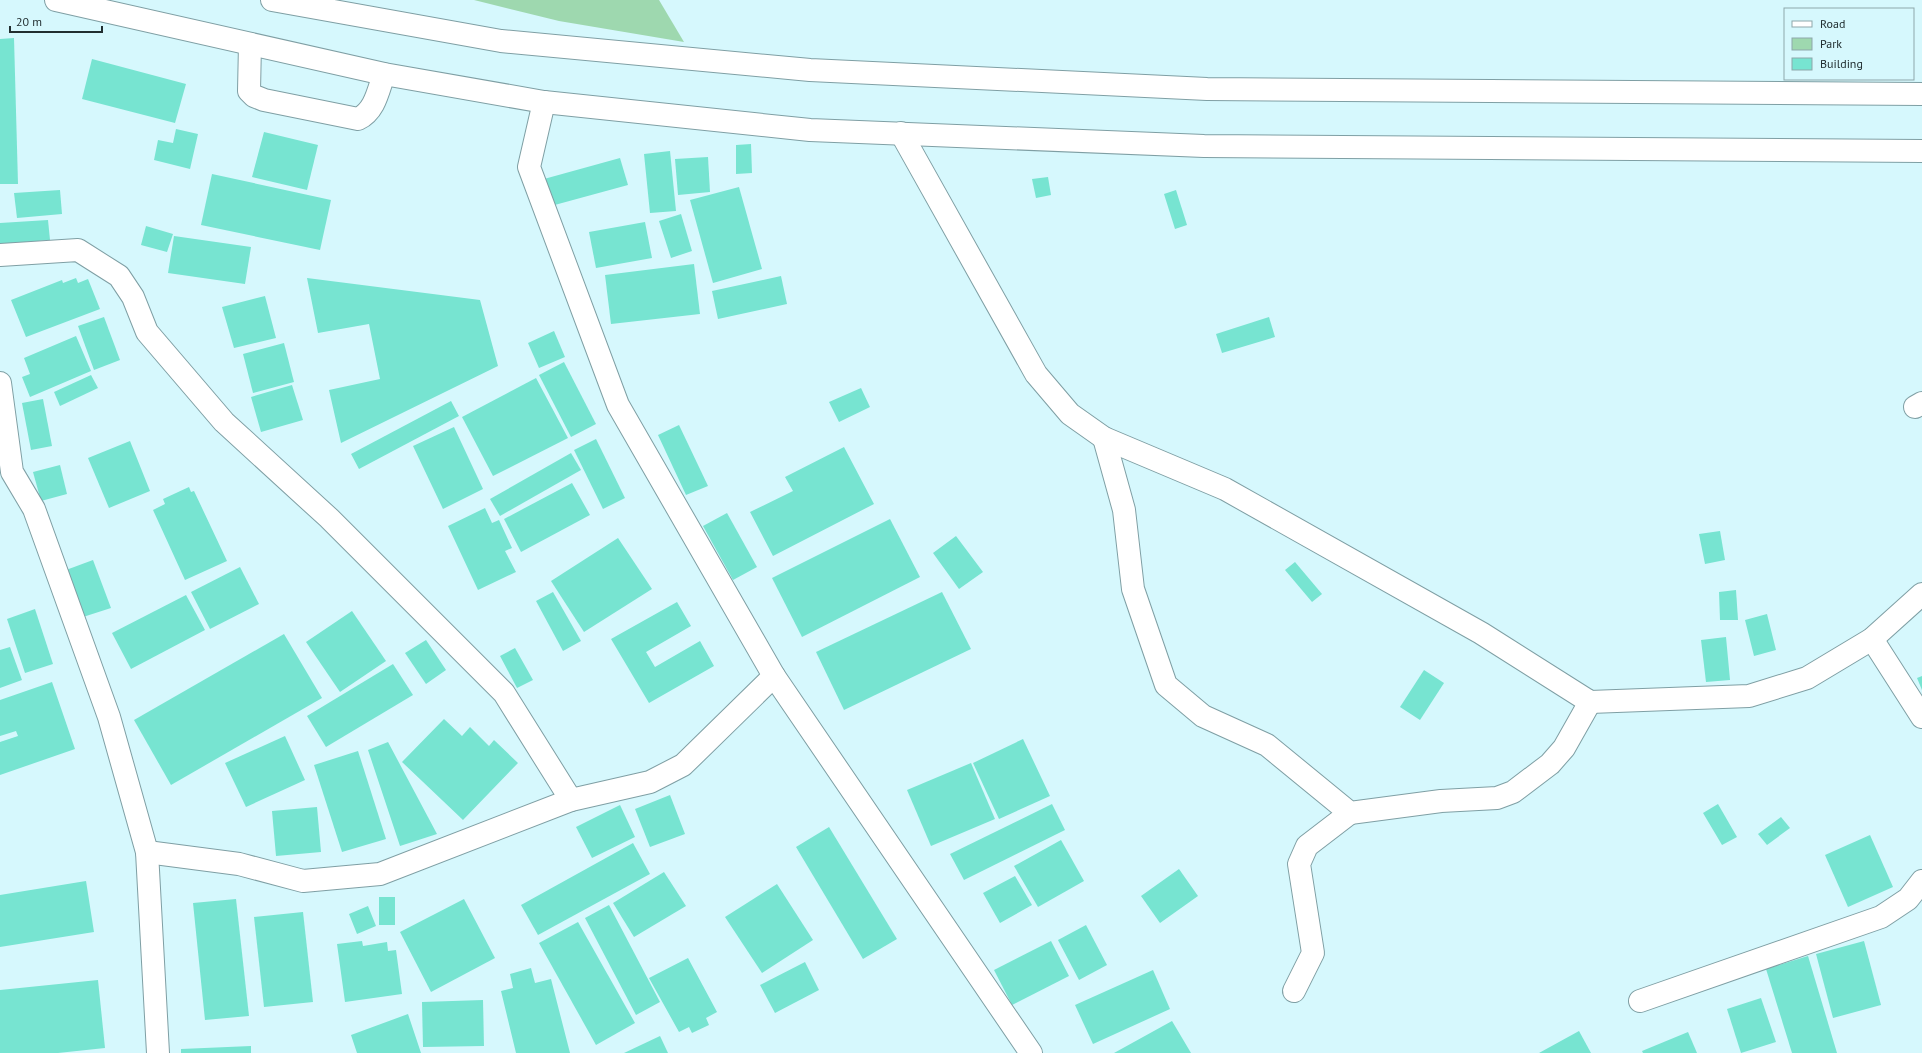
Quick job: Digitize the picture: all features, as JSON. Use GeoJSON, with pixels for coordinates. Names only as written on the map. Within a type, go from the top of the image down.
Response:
{"type":"FeatureCollection","features":[{"type":"Feature","properties":{"kind":"street"},"geometry":{"type":"LineString","coordinates":[[56,0],[384,74],[544,102],[810,130],[1204,146],[1922,151]]}},
{"type":"Feature","properties":{"kind":"street"},"geometry":{"type":"LineString","coordinates":[[272,0],[501,41],[810,70],[1207,89],[1922,94]]}},
{"type":"Feature","properties":{"kind":"street"},"geometry":{"type":"LineString","coordinates":[[250,44],[249,91],[254,96],[264,100],[358,119],[366,115],[371,108],[384,74]]}},
{"type":"Feature","properties":{"kind":"street"},"geometry":{"type":"LineString","coordinates":[[544,102],[529,167],[618,405],[774,676],[1031,1053]]}},
{"type":"Feature","properties":{"kind":"street"},"geometry":{"type":"LineString","coordinates":[[900,134],[1036,374],[1070,414],[1104,438],[1224,489],[1481,633],[1590,702],[1749,696],[1807,678],[1872,639],[1922,594]]}},
{"type":"Feature","properties":{"kind":"street"},"geometry":{"type":"LineString","coordinates":[[0,255],[78,250],[119,276],[132,297],[147,332],[224,422],[329,518],[504,693],[571,800]]}},
{"type":"Feature","properties":{"kind":"street"},"geometry":{"type":"LineString","coordinates":[[0,383],[6,475],[34,509],[109,717],[147,852],[158,1053]]}},
{"type":"Feature","properties":{"kind":"street"},"geometry":{"type":"LineString","coordinates":[[1104,438],[1124,510],[1133,589],[1166,684],[1203,716],[1267,745],[1350,813]]}},
{"type":"Feature","properties":{"kind":"street"},"geometry":{"type":"LineString","coordinates":[[1872,639],[1922,717]]}},
{"type":"Feature","properties":{"kind":"street"},"geometry":{"type":"LineString","coordinates":[[147,852],[239,864],[303,881],[380,874],[571,800],[650,782],[684,765],[774,676]]}},
{"type":"Feature","properties":{"kind":"street"},"geometry":{"type":"LineString","coordinates":[[1294,992],[1313,953],[1299,864],[1307,846],[1350,813],[1441,801],[1497,798],[1513,792],[1550,764],[1564,748],[1590,702]]}},
{"type":"Feature","properties":{"kind":"street"},"geometry":{"type":"LineString","coordinates":[[1640,1001],[1881,916],[1908,899],[1922,881]]}},
{"type":"Feature","properties":{"kind":"green space"},"geometry":{"type":"Polygon","coordinates":[[[474,0],[659,0],[684,42],[559,21],[474,0]]]}},
{"type":"Feature","properties":{"kind":"building"},"geometry":{"type":"Polygon","coordinates":[[[14,38],[18,184],[0,184],[0,39],[14,38]]]}},
{"type":"Feature","properties":{"kind":"building"},"geometry":{"type":"Polygon","coordinates":[[[92,59],[186,84],[175,123],[82,99],[92,59]]]}},
{"type":"Feature","properties":{"kind":"building"},"geometry":{"type":"Polygon","coordinates":[[[176,129],[198,134],[190,169],[154,160],[158,140],[173,143],[176,129]]]}},
{"type":"Feature","properties":{"kind":"building"},"geometry":{"type":"Polygon","coordinates":[[[264,132],[318,145],[307,190],[252,177],[264,132]]]}},
{"type":"Feature","properties":{"kind":"building"},"geometry":{"type":"Polygon","coordinates":[[[751,144],[752,173],[736,174],[736,145],[751,144]]]}},
{"type":"Feature","properties":{"kind":"building"},"geometry":{"type":"Polygon","coordinates":[[[670,151],[676,211],[650,213],[644,154],[670,151]]]}},
{"type":"Feature","properties":{"kind":"building"},"geometry":{"type":"Polygon","coordinates":[[[708,157],[710,192],[678,195],[675,159],[708,157]]]}},
{"type":"Feature","properties":{"kind":"building"},"geometry":{"type":"Polygon","coordinates":[[[620,158],[628,185],[551,206],[544,179],[620,158]]]}},
{"type":"Feature","properties":{"kind":"building"},"geometry":{"type":"Polygon","coordinates":[[[212,174],[331,200],[320,250],[201,225],[212,174]]]}},
{"type":"Feature","properties":{"kind":"building"},"geometry":{"type":"Polygon","coordinates":[[[1048,177],[1051,195],[1036,198],[1032,179],[1048,177]]]}},
{"type":"Feature","properties":{"kind":"building"},"geometry":{"type":"Polygon","coordinates":[[[739,187],[762,269],[713,283],[690,200],[739,187]]]}},
{"type":"Feature","properties":{"kind":"building"},"geometry":{"type":"Polygon","coordinates":[[[60,190],[62,214],[17,218],[14,193],[60,190]]]}},
{"type":"Feature","properties":{"kind":"building"},"geometry":{"type":"Polygon","coordinates":[[[1176,190],[1187,225],[1175,229],[1164,194],[1176,190]]]}},
{"type":"Feature","properties":{"kind":"building"},"geometry":{"type":"Polygon","coordinates":[[[681,214],[692,251],[671,258],[659,221],[681,214]]]}},
{"type":"Feature","properties":{"kind":"building"},"geometry":{"type":"Polygon","coordinates":[[[48,220],[50,240],[0,244],[0,223],[48,220]]]}},
{"type":"Feature","properties":{"kind":"building"},"geometry":{"type":"Polygon","coordinates":[[[645,222],[652,258],[596,268],[589,232],[645,222]]]}},
{"type":"Feature","properties":{"kind":"building"},"geometry":{"type":"Polygon","coordinates":[[[146,226],[173,234],[167,252],[141,245],[146,226]]]}},
{"type":"Feature","properties":{"kind":"building"},"geometry":{"type":"Polygon","coordinates":[[[174,236],[251,247],[245,284],[168,273],[174,236]]]}},
{"type":"Feature","properties":{"kind":"building"},"geometry":{"type":"Polygon","coordinates":[[[694,264],[700,314],[611,324],[605,275],[694,264]]]}},
{"type":"Feature","properties":{"kind":"building"},"geometry":{"type":"Polygon","coordinates":[[[781,276],[787,304],[718,319],[712,291],[781,276]]]}},
{"type":"Feature","properties":{"kind":"building"},"geometry":{"type":"Polygon","coordinates":[[[76,278],[78,283],[88,279],[100,309],[26,337],[11,300],[62,280],[63,283],[76,278]]]}},
{"type":"Feature","properties":{"kind":"building"},"geometry":{"type":"Polygon","coordinates":[[[307,278],[480,300],[498,366],[341,443],[329,390],[380,379],[369,324],[318,333],[307,278]]]}},
{"type":"Feature","properties":{"kind":"building"},"geometry":{"type":"Polygon","coordinates":[[[265,296],[276,338],[234,348],[222,307],[265,296]]]}},
{"type":"Feature","properties":{"kind":"building"},"geometry":{"type":"Polygon","coordinates":[[[104,317],[120,360],[94,370],[78,326],[104,317]]]}},
{"type":"Feature","properties":{"kind":"building"},"geometry":{"type":"Polygon","coordinates":[[[1269,317],[1275,337],[1222,353],[1216,334],[1269,317]]]}},
{"type":"Feature","properties":{"kind":"building"},"geometry":{"type":"Polygon","coordinates":[[[554,331],[565,357],[539,368],[528,343],[554,331]]]}},
{"type":"Feature","properties":{"kind":"building"},"geometry":{"type":"Polygon","coordinates":[[[76,336],[91,371],[30,397],[22,377],[30,374],[24,358],[76,336]]]}},
{"type":"Feature","properties":{"kind":"building"},"geometry":{"type":"Polygon","coordinates":[[[284,343],[294,382],[253,393],[243,354],[284,343]]]}},
{"type":"Feature","properties":{"kind":"building"},"geometry":{"type":"Polygon","coordinates":[[[564,362],[596,424],[571,437],[539,375],[564,362]]]}},
{"type":"Feature","properties":{"kind":"building"},"geometry":{"type":"Polygon","coordinates":[[[91,375],[98,388],[60,406],[54,392],[91,375]]]}},
{"type":"Feature","properties":{"kind":"building"},"geometry":{"type":"Polygon","coordinates":[[[536,378],[568,438],[493,476],[462,417],[536,378]]]}},
{"type":"Feature","properties":{"kind":"building"},"geometry":{"type":"Polygon","coordinates":[[[292,385],[303,420],[261,432],[251,397],[292,385]]]}},
{"type":"Feature","properties":{"kind":"building"},"geometry":{"type":"Polygon","coordinates":[[[861,388],[870,407],[839,422],[829,402],[861,388]]]}},
{"type":"Feature","properties":{"kind":"building"},"geometry":{"type":"Polygon","coordinates":[[[43,399],[52,446],[31,450],[22,403],[43,399]]]}},
{"type":"Feature","properties":{"kind":"building"},"geometry":{"type":"Polygon","coordinates":[[[451,401],[459,416],[359,469],[351,454],[451,401]]]}},
{"type":"Feature","properties":{"kind":"building"},"geometry":{"type":"Polygon","coordinates":[[[679,425],[708,486],[686,495],[658,435],[679,425]]]}},
{"type":"Feature","properties":{"kind":"building"},"geometry":{"type":"Polygon","coordinates":[[[454,427],[483,489],[443,509],[413,446],[454,427]]]}},
{"type":"Feature","properties":{"kind":"building"},"geometry":{"type":"Polygon","coordinates":[[[596,439],[625,498],[603,509],[574,450],[596,439]]]}},
{"type":"Feature","properties":{"kind":"building"},"geometry":{"type":"Polygon","coordinates":[[[130,441],[150,491],[109,508],[88,458],[130,441]]]}},
{"type":"Feature","properties":{"kind":"building"},"geometry":{"type":"Polygon","coordinates":[[[844,447],[874,504],[773,556],[750,512],[793,491],[785,477],[844,447]]]}},
{"type":"Feature","properties":{"kind":"building"},"geometry":{"type":"Polygon","coordinates":[[[571,453],[581,470],[500,516],[490,499],[571,453]]]}},
{"type":"Feature","properties":{"kind":"building"},"geometry":{"type":"Polygon","coordinates":[[[60,465],[67,494],[41,501],[33,472],[60,465]]]}},
{"type":"Feature","properties":{"kind":"building"},"geometry":{"type":"Polygon","coordinates":[[[572,483],[590,515],[521,552],[504,519],[572,483]]]}},
{"type":"Feature","properties":{"kind":"building"},"geometry":{"type":"Polygon","coordinates":[[[189,487],[191,492],[194,491],[227,561],[185,580],[153,510],[165,504],[163,499],[189,487]]]}},
{"type":"Feature","properties":{"kind":"building"},"geometry":{"type":"Polygon","coordinates":[[[485,508],[492,523],[499,520],[512,548],[505,551],[516,572],[478,590],[448,526],[485,508]]]}},
{"type":"Feature","properties":{"kind":"building"},"geometry":{"type":"Polygon","coordinates":[[[727,513],[757,567],[733,580],[703,526],[727,513]]]}},
{"type":"Feature","properties":{"kind":"building"},"geometry":{"type":"Polygon","coordinates":[[[890,519],[920,577],[802,637],[772,578],[890,519]]]}},
{"type":"Feature","properties":{"kind":"building"},"geometry":{"type":"Polygon","coordinates":[[[1720,531],[1725,560],[1705,564],[1699,534],[1720,531]]]}},
{"type":"Feature","properties":{"kind":"building"},"geometry":{"type":"Polygon","coordinates":[[[956,536],[983,572],[959,589],[933,553],[956,536]]]}},
{"type":"Feature","properties":{"kind":"building"},"geometry":{"type":"Polygon","coordinates":[[[618,538],[652,589],[584,632],[551,581],[618,538]]]}},
{"type":"Feature","properties":{"kind":"building"},"geometry":{"type":"Polygon","coordinates":[[[93,560],[111,608],[83,617],[66,570],[93,560]]]}},
{"type":"Feature","properties":{"kind":"building"},"geometry":{"type":"Polygon","coordinates":[[[1295,562],[1322,594],[1312,602],[1285,570],[1295,562]]]}},
{"type":"Feature","properties":{"kind":"building"},"geometry":{"type":"Polygon","coordinates":[[[240,567],[259,604],[210,629],[191,592],[240,567]]]}},
{"type":"Feature","properties":{"kind":"building"},"geometry":{"type":"Polygon","coordinates":[[[1736,590],[1738,620],[1720,620],[1719,592],[1736,590]]]}},
{"type":"Feature","properties":{"kind":"building"},"geometry":{"type":"Polygon","coordinates":[[[553,592],[581,641],[563,651],[536,601],[553,592]]]}},
{"type":"Feature","properties":{"kind":"building"},"geometry":{"type":"Polygon","coordinates":[[[942,592],[971,649],[844,710],[816,652],[942,592]]]}},
{"type":"Feature","properties":{"kind":"building"},"geometry":{"type":"Polygon","coordinates":[[[186,595],[205,630],[131,669],[112,633],[186,595]]]}},
{"type":"Feature","properties":{"kind":"building"},"geometry":{"type":"Polygon","coordinates":[[[677,602],[691,626],[646,652],[655,667],[700,641],[714,666],[649,703],[611,639],[677,602]]]}},
{"type":"Feature","properties":{"kind":"building"},"geometry":{"type":"Polygon","coordinates":[[[35,609],[53,664],[25,673],[7,619],[35,609]]]}},
{"type":"Feature","properties":{"kind":"building"},"geometry":{"type":"Polygon","coordinates":[[[352,611],[386,661],[340,692],[306,642],[352,611]]]}},
{"type":"Feature","properties":{"kind":"building"},"geometry":{"type":"Polygon","coordinates":[[[1767,614],[1776,650],[1754,656],[1745,620],[1767,614]]]}},
{"type":"Feature","properties":{"kind":"building"},"geometry":{"type":"Polygon","coordinates":[[[284,634],[322,698],[171,785],[134,720],[284,634]]]}},
{"type":"Feature","properties":{"kind":"building"},"geometry":{"type":"Polygon","coordinates":[[[1726,637],[1730,680],[1706,682],[1701,640],[1726,637]]]}},
{"type":"Feature","properties":{"kind":"building"},"geometry":{"type":"Polygon","coordinates":[[[426,640],[446,670],[426,684],[405,653],[426,640]]]}},
{"type":"Feature","properties":{"kind":"building"},"geometry":{"type":"Polygon","coordinates":[[[10,647],[22,680],[0,688],[0,650],[10,647]]]}},
{"type":"Feature","properties":{"kind":"building"},"geometry":{"type":"Polygon","coordinates":[[[515,648],[533,680],[517,688],[500,656],[515,648]]]}},
{"type":"Feature","properties":{"kind":"building"},"geometry":{"type":"Polygon","coordinates":[[[393,664],[413,695],[326,747],[307,716],[393,664]]]}},
{"type":"Feature","properties":{"kind":"building"},"geometry":{"type":"Polygon","coordinates":[[[1424,670],[1444,683],[1420,720],[1400,707],[1424,670]]]}},
{"type":"Feature","properties":{"kind":"building"},"geometry":{"type":"Polygon","coordinates":[[[1922,676],[1922,690],[1917,678],[1922,676]]]}},
{"type":"Feature","properties":{"kind":"building"},"geometry":{"type":"Polygon","coordinates":[[[52,682],[75,749],[0,775],[0,742],[18,736],[16,731],[0,736],[0,700],[52,682]]]}},
{"type":"Feature","properties":{"kind":"building"},"geometry":{"type":"Polygon","coordinates":[[[444,719],[462,736],[470,727],[489,746],[494,740],[518,763],[463,820],[402,762],[444,719]]]}},
{"type":"Feature","properties":{"kind":"building"},"geometry":{"type":"Polygon","coordinates":[[[285,736],[305,780],[246,807],[225,763],[285,736]]]}},
{"type":"Feature","properties":{"kind":"building"},"geometry":{"type":"Polygon","coordinates":[[[1023,739],[1050,796],[999,819],[973,763],[1023,739]]]}},
{"type":"Feature","properties":{"kind":"building"},"geometry":{"type":"Polygon","coordinates":[[[388,742],[437,834],[400,846],[368,750],[388,742]]]}},
{"type":"Feature","properties":{"kind":"building"},"geometry":{"type":"Polygon","coordinates":[[[358,751],[386,839],[342,852],[314,765],[358,751]]]}},
{"type":"Feature","properties":{"kind":"building"},"geometry":{"type":"Polygon","coordinates":[[[971,763],[995,819],[931,846],[907,790],[971,763]]]}},
{"type":"Feature","properties":{"kind":"building"},"geometry":{"type":"Polygon","coordinates":[[[670,795],[685,834],[650,847],[635,809],[670,795]]]}},
{"type":"Feature","properties":{"kind":"building"},"geometry":{"type":"Polygon","coordinates":[[[1052,804],[1065,830],[964,880],[950,854],[1052,804]]]}},
{"type":"Feature","properties":{"kind":"building"},"geometry":{"type":"Polygon","coordinates":[[[1718,804],[1737,837],[1722,845],[1703,813],[1718,804]]]}},
{"type":"Feature","properties":{"kind":"building"},"geometry":{"type":"Polygon","coordinates":[[[620,805],[635,837],[592,858],[576,827],[620,805]]]}},
{"type":"Feature","properties":{"kind":"building"},"geometry":{"type":"Polygon","coordinates":[[[317,807],[321,852],[276,856],[272,811],[317,807]]]}},
{"type":"Feature","properties":{"kind":"building"},"geometry":{"type":"Polygon","coordinates":[[[1781,817],[1790,828],[1767,845],[1758,834],[1781,817]]]}},
{"type":"Feature","properties":{"kind":"building"},"geometry":{"type":"Polygon","coordinates":[[[829,827],[897,939],[863,959],[796,847],[829,827]]]}},
{"type":"Feature","properties":{"kind":"building"},"geometry":{"type":"Polygon","coordinates":[[[1870,835],[1893,887],[1848,907],[1825,855],[1870,835]]]}},
{"type":"Feature","properties":{"kind":"building"},"geometry":{"type":"Polygon","coordinates":[[[1061,840],[1084,881],[1038,907],[1014,866],[1061,840]]]}},
{"type":"Feature","properties":{"kind":"building"},"geometry":{"type":"Polygon","coordinates":[[[633,843],[650,874],[538,935],[521,905],[633,843]]]}},
{"type":"Feature","properties":{"kind":"building"},"geometry":{"type":"Polygon","coordinates":[[[1179,869],[1198,896],[1160,923],[1141,896],[1179,869]]]}},
{"type":"Feature","properties":{"kind":"building"},"geometry":{"type":"Polygon","coordinates":[[[664,872],[686,906],[634,937],[613,903],[664,872]]]}},
{"type":"Feature","properties":{"kind":"building"},"geometry":{"type":"Polygon","coordinates":[[[1015,876],[1032,905],[1000,923],[983,893],[1015,876]]]}},
{"type":"Feature","properties":{"kind":"building"},"geometry":{"type":"Polygon","coordinates":[[[86,881],[94,932],[0,947],[0,895],[86,881]]]}},
{"type":"Feature","properties":{"kind":"building"},"geometry":{"type":"Polygon","coordinates":[[[777,884],[813,940],[762,973],[725,917],[777,884]]]}},
{"type":"Feature","properties":{"kind":"building"},"geometry":{"type":"Polygon","coordinates":[[[379,897],[395,897],[395,925],[379,925],[379,897]]]}},
{"type":"Feature","properties":{"kind":"building"},"geometry":{"type":"Polygon","coordinates":[[[236,899],[249,1016],[205,1020],[193,903],[236,899]]]}},
{"type":"Feature","properties":{"kind":"building"},"geometry":{"type":"Polygon","coordinates":[[[464,899],[495,958],[431,992],[400,932],[464,899]]]}},
{"type":"Feature","properties":{"kind":"building"},"geometry":{"type":"Polygon","coordinates":[[[609,905],[660,1002],[636,1015],[585,918],[609,905]]]}},
{"type":"Feature","properties":{"kind":"building"},"geometry":{"type":"Polygon","coordinates":[[[368,906],[376,926],[357,934],[349,914],[368,906]]]}},
{"type":"Feature","properties":{"kind":"building"},"geometry":{"type":"Polygon","coordinates":[[[303,912],[313,1002],[264,1007],[254,917],[303,912]]]}},
{"type":"Feature","properties":{"kind":"building"},"geometry":{"type":"Polygon","coordinates":[[[578,922],[635,1023],[596,1045],[539,943],[578,922]]]}},
{"type":"Feature","properties":{"kind":"building"},"geometry":{"type":"Polygon","coordinates":[[[1086,925],[1107,965],[1079,980],[1058,940],[1086,925]]]}},
{"type":"Feature","properties":{"kind":"building"},"geometry":{"type":"Polygon","coordinates":[[[362,941],[363,946],[387,942],[388,951],[396,950],[402,994],[345,1002],[337,944],[362,941]]]}},
{"type":"Feature","properties":{"kind":"building"},"geometry":{"type":"Polygon","coordinates":[[[1051,941],[1069,976],[1012,1005],[994,970],[1051,941]]]}},
{"type":"Feature","properties":{"kind":"building"},"geometry":{"type":"Polygon","coordinates":[[[1864,941],[1881,1005],[1833,1018],[1816,954],[1864,941]]]}},
{"type":"Feature","properties":{"kind":"building"},"geometry":{"type":"Polygon","coordinates":[[[1808,956],[1837,1053],[1792,1053],[1766,969],[1808,956]]]}},
{"type":"Feature","properties":{"kind":"building"},"geometry":{"type":"Polygon","coordinates":[[[688,958],[717,1012],[706,1018],[709,1025],[692,1033],[689,1027],[679,1032],[649,978],[688,958]]]}},
{"type":"Feature","properties":{"kind":"building"},"geometry":{"type":"Polygon","coordinates":[[[805,962],[819,990],[775,1013],[760,985],[805,962]]]}},
{"type":"Feature","properties":{"kind":"building"},"geometry":{"type":"Polygon","coordinates":[[[531,968],[535,983],[551,979],[570,1053],[516,1053],[501,991],[513,988],[510,974],[531,968]]]}},
{"type":"Feature","properties":{"kind":"building"},"geometry":{"type":"Polygon","coordinates":[[[1153,970],[1170,1009],[1093,1044],[1075,1005],[1153,970]]]}},
{"type":"Feature","properties":{"kind":"building"},"geometry":{"type":"Polygon","coordinates":[[[98,980],[105,1048],[58,1053],[0,1053],[0,990],[98,980]]]}},
{"type":"Feature","properties":{"kind":"building"},"geometry":{"type":"Polygon","coordinates":[[[1761,998],[1776,1042],[1741,1053],[1727,1009],[1761,998]]]}},
{"type":"Feature","properties":{"kind":"building"},"geometry":{"type":"Polygon","coordinates":[[[483,1000],[484,1046],[423,1047],[422,1002],[483,1000]]]}},
{"type":"Feature","properties":{"kind":"building"},"geometry":{"type":"Polygon","coordinates":[[[408,1014],[421,1053],[357,1053],[351,1035],[408,1014]]]}},
{"type":"Feature","properties":{"kind":"building"},"geometry":{"type":"Polygon","coordinates":[[[1172,1021],[1191,1053],[1114,1053],[1172,1021]]]}},
{"type":"Feature","properties":{"kind":"building"},"geometry":{"type":"Polygon","coordinates":[[[1579,1031],[1591,1053],[1539,1053],[1579,1031]]]}},
{"type":"Feature","properties":{"kind":"building"},"geometry":{"type":"Polygon","coordinates":[[[1688,1032],[1697,1053],[1643,1053],[1642,1051],[1688,1032]]]}},
{"type":"Feature","properties":{"kind":"building"},"geometry":{"type":"Polygon","coordinates":[[[660,1036],[668,1053],[624,1053],[660,1036]]]}},
{"type":"Feature","properties":{"kind":"building"},"geometry":{"type":"Polygon","coordinates":[[[251,1046],[251,1053],[181,1053],[181,1049],[251,1046]]]}}]}
